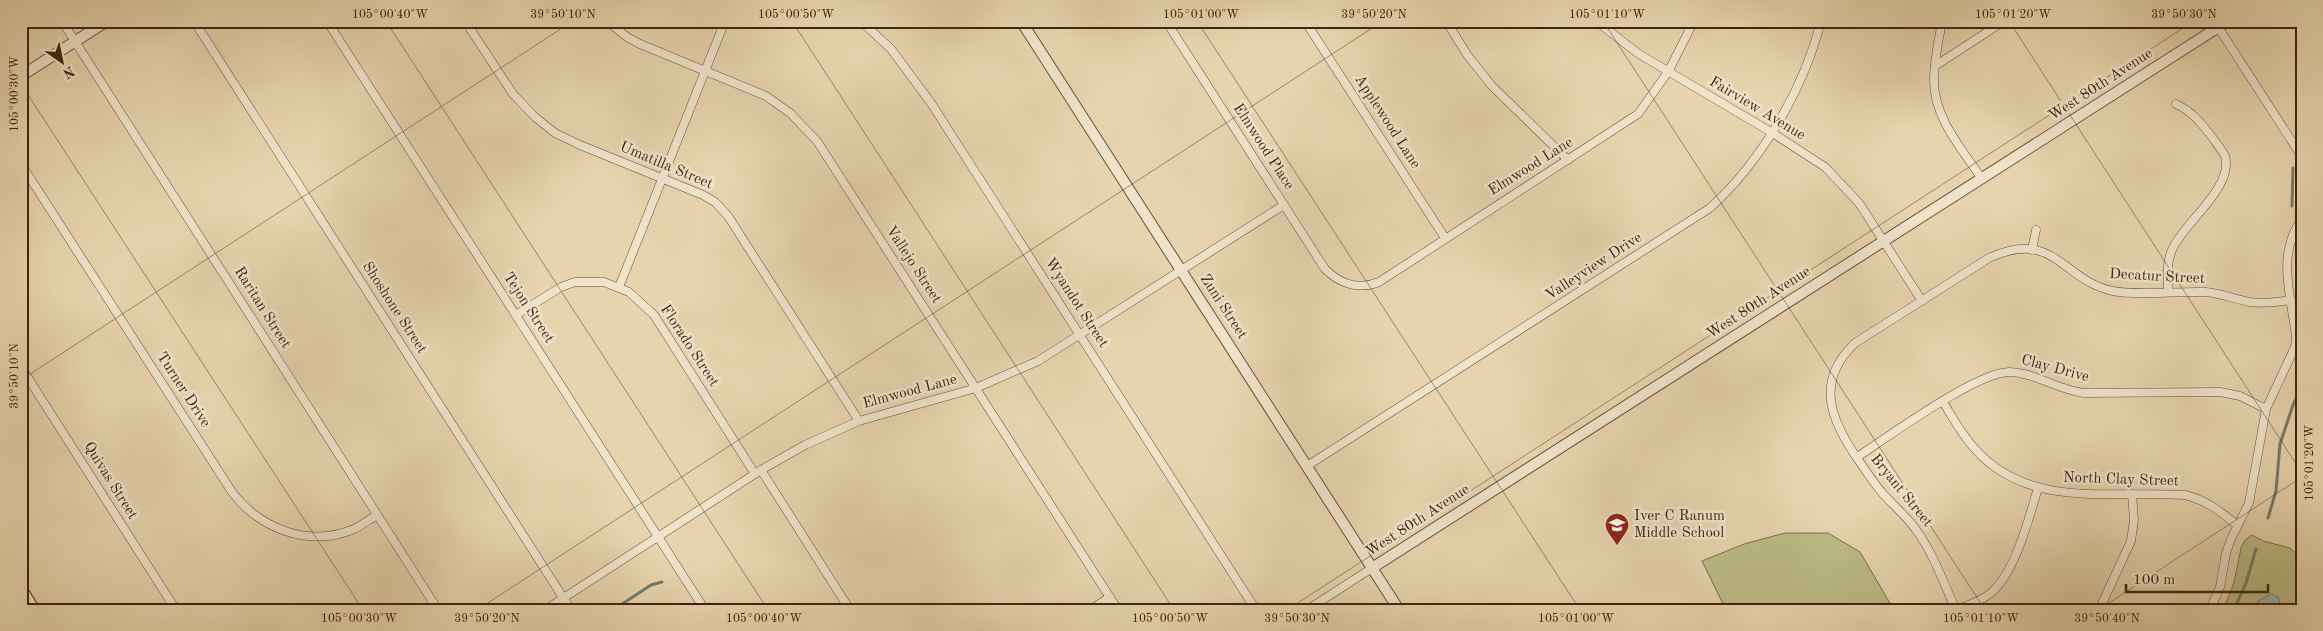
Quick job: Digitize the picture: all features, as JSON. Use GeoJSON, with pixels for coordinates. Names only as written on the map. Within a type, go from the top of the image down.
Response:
{"type":"FeatureCollection","features":[{"type":"Feature","properties":{"kind":"main road"},"geometry":{"type":"LineString","coordinates":[[21,589],[34,610]]}},
{"type":"Feature","properties":{"kind":"street","name":"Raritan Street"},"geometry":{"type":"LineString","coordinates":[[62,21],[438,610]]}},
{"type":"Feature","properties":{"kind":"street"},"geometry":{"type":"LineString","coordinates":[[21,76],[107,21]]}},
{"type":"Feature","properties":{"kind":"street","name":"Shoshone Street"},"geometry":{"type":"LineString","coordinates":[[194,21],[570,610]]}},
{"type":"Feature","properties":{"kind":"street","name":"Tejon Street"},"geometry":{"type":"LineString","coordinates":[[326,21],[705,610]]}},
{"type":"Feature","properties":{"kind":"street","name":"Umatilla Street"},"geometry":{"type":"LineString","coordinates":[[465,21],[513,94],[534,117],[566,139],[710,198],[728,216],[859,421]]}},
{"type":"Feature","properties":{"kind":"street","name":"Vallejo Street"},"geometry":{"type":"LineString","coordinates":[[608,21],[627,37],[640,44],[766,96],[790,113],[807,129],[817,141],[1118,610]]}},
{"type":"Feature","properties":{"kind":"street"},"geometry":{"type":"LineString","coordinates":[[619,287],[725,21]]}},
{"type":"Feature","properties":{"kind":"street","name":"Wyandot Street"},"geometry":{"type":"LineString","coordinates":[[861,21],[891,49],[910,73],[1256,610]]}},
{"type":"Feature","properties":{"kind":"street","name":"Zuni Street"},"geometry":{"type":"LineString","coordinates":[[1021,21],[1399,610]]}},
{"type":"Feature","properties":{"kind":"street","name":"Elmwood Place"},"geometry":{"type":"LineString","coordinates":[[1166,21],[1325,269],[1342,282]]}},
{"type":"Feature","properties":{"kind":"street","name":"Applewood Lane"},"geometry":{"type":"LineString","coordinates":[[1305,21],[1445,238]]}},
{"type":"Feature","properties":{"kind":"street"},"geometry":{"type":"LineString","coordinates":[[1446,21],[1468,56],[1492,86],[1568,160]]}},
{"type":"Feature","properties":{"kind":"street","name":"Fairview Avenue"},"geometry":{"type":"LineString","coordinates":[[1596,21],[1620,41],[1668,72],[1771,132],[1813,159],[1834,176],[1859,203],[1884,241]]}},
{"type":"Feature","properties":{"kind":"street","name":"Elmwood Lane"},"geometry":{"type":"LineString","coordinates":[[1342,282],[1362,286],[1380,282],[1638,114],[1668,72],[1694,21]]}},
{"type":"Feature","properties":{"kind":"street","name":"Valleyview Drive"},"geometry":{"type":"LineString","coordinates":[[1307,466],[1696,218],[1728,192],[1744,173],[1771,132],[1807,64],[1821,21]]}},
{"type":"Feature","properties":{"kind":"street"},"geometry":{"type":"LineString","coordinates":[[1942,21],[1935,66],[1934,88],[1938,109],[1982,179]]}},
{"type":"Feature","properties":{"kind":"street"},"geometry":{"type":"LineString","coordinates":[[1935,66],[2004,21]]}},
{"type":"Feature","properties":{"kind":"street","name":"West 80th Avenue"},"geometry":{"type":"LineString","coordinates":[[1307,610],[2228,21]]}},
{"type":"Feature","properties":{"kind":"street"},"geometry":{"type":"LineString","coordinates":[[2218,27],[2302,157]]}},
{"type":"Feature","properties":{"kind":"street"},"geometry":{"type":"LineString","coordinates":[[2168,292],[2171,252],[2183,232],[2218,188],[2226,169],[2223,153],[2208,133],[2190,111],[2176,104]]}},
{"type":"Feature","properties":{"kind":"street","name":"Turner Drive"},"geometry":{"type":"LineString","coordinates":[[21,164],[232,492],[247,510],[267,524],[286,532],[309,536],[339,534],[355,528],[377,515]]}},
{"type":"Feature","properties":{"kind":"street","name":"Elmwood Lane"},"geometry":{"type":"LineString","coordinates":[[545,610],[758,472],[819,438],[859,421],[976,388],[1038,361],[1284,206]]}},
{"type":"Feature","properties":{"kind":"street"},"geometry":{"type":"LineString","coordinates":[[2210,610],[2220,587],[2226,552],[2251,497],[2266,408],[2295,347],[2296,336],[2288,279],[2287,247],[2294,230],[2302,219]]}},
{"type":"Feature","properties":{"kind":"street"},"geometry":{"type":"LineString","coordinates":[[2032,250],[2036,230]]}},
{"type":"Feature","properties":{"kind":"street"},"geometry":{"type":"LineString","coordinates":[[1884,241],[1922,302]]}},
{"type":"Feature","properties":{"kind":"street","name":"Decatur Street"},"geometry":{"type":"LineString","coordinates":[[1831,390],[1834,373],[1846,352],[1856,343],[1994,256],[2010,251],[2032,250],[2056,257],[2090,283],[2117,292],[2211,293],[2264,303],[2291,300]]}},
{"type":"Feature","properties":{"kind":"street","name":"Florado Street"},"geometry":{"type":"LineString","coordinates":[[516,315],[561,287],[576,282],[604,282],[619,287],[639,299],[654,315],[850,610]]}},
{"type":"Feature","properties":{"kind":"street","name":"Quivas Street"},"geometry":{"type":"LineString","coordinates":[[21,367],[176,610]]}},
{"type":"Feature","properties":{"kind":"street","name":"Clay Drive"},"geometry":{"type":"LineString","coordinates":[[1857,457],[1986,376],[2012,372],[2040,379],[2073,392],[2220,392],[2240,396],[2266,408]]}},
{"type":"Feature","properties":{"kind":"street","name":"Bryant Street"},"geometry":{"type":"LineString","coordinates":[[1831,390],[1834,418],[1857,457],[1882,493],[1916,530],[1926,544],[1956,610]]}},
{"type":"Feature","properties":{"kind":"street","name":"North Clay Street"},"geometry":{"type":"LineString","coordinates":[[1943,402],[1964,436],[1976,451],[2005,474],[2038,488],[2079,494],[2168,494],[2193,497],[2218,509],[2237,525]]}},
{"type":"Feature","properties":{"kind":"street"},"geometry":{"type":"LineString","coordinates":[[1956,610],[1990,593],[2004,576],[2021,542],[2038,488]]}},
{"type":"Feature","properties":{"kind":"street"},"geometry":{"type":"LineString","coordinates":[[2099,610],[2132,541],[2134,520],[2132,494]]}},
{"type":"Feature","properties":{"kind":"street"},"geometry":{"type":"LineString","coordinates":[[1090,610],[1110,597]]}},
{"type":"Feature","properties":{"kind":"green space"},"geometry":{"type":"Polygon","coordinates":[[[1785,533],[1828,533],[1860,552],[1894,610],[1726,610],[1702,561],[1744,544],[1785,533]]]}},
{"type":"Feature","properties":{"kind":"green space"},"geometry":{"type":"Polygon","coordinates":[[[2252,535],[2263,541],[2290,548],[2302,559],[2302,610],[2223,610],[2234,583],[2241,548],[2245,540],[2252,535]]]}},
{"type":"Feature","properties":{"kind":"water"},"geometry":{"type":"Polygon","coordinates":[[[2271,594],[2278,597],[2282,610],[2254,610],[2258,601],[2271,594]]]}},
{"type":"Feature","properties":{"kind":"waterway"},"geometry":{"type":"LineString","coordinates":[[2300,116],[2302,112]]}},
{"type":"Feature","properties":{"kind":"waterway"},"geometry":{"type":"LineString","coordinates":[[2292,206],[2293,168]]}},
{"type":"Feature","properties":{"kind":"waterway"},"geometry":{"type":"LineString","coordinates":[[2268,518],[2276,491],[2280,444],[2293,405],[2302,387]]}},
{"type":"Feature","properties":{"kind":"waterway"},"geometry":{"type":"LineString","coordinates":[[2234,610],[2246,583],[2256,549]]}},
{"type":"Feature","properties":{"kind":"waterway"},"geometry":{"type":"LineString","coordinates":[[613,610],[651,585],[662,582]]}},
{"type":"Feature","properties":{"kind":"waterway"},"geometry":{"type":"LineString","coordinates":[[593,608],[600,610]]}},
{"type":"Feature","properties":{"kind":"place","name":"Iver C Ranum Middle School"},"geometry":{"type":"Point","coordinates":[1617,546]}}]}
